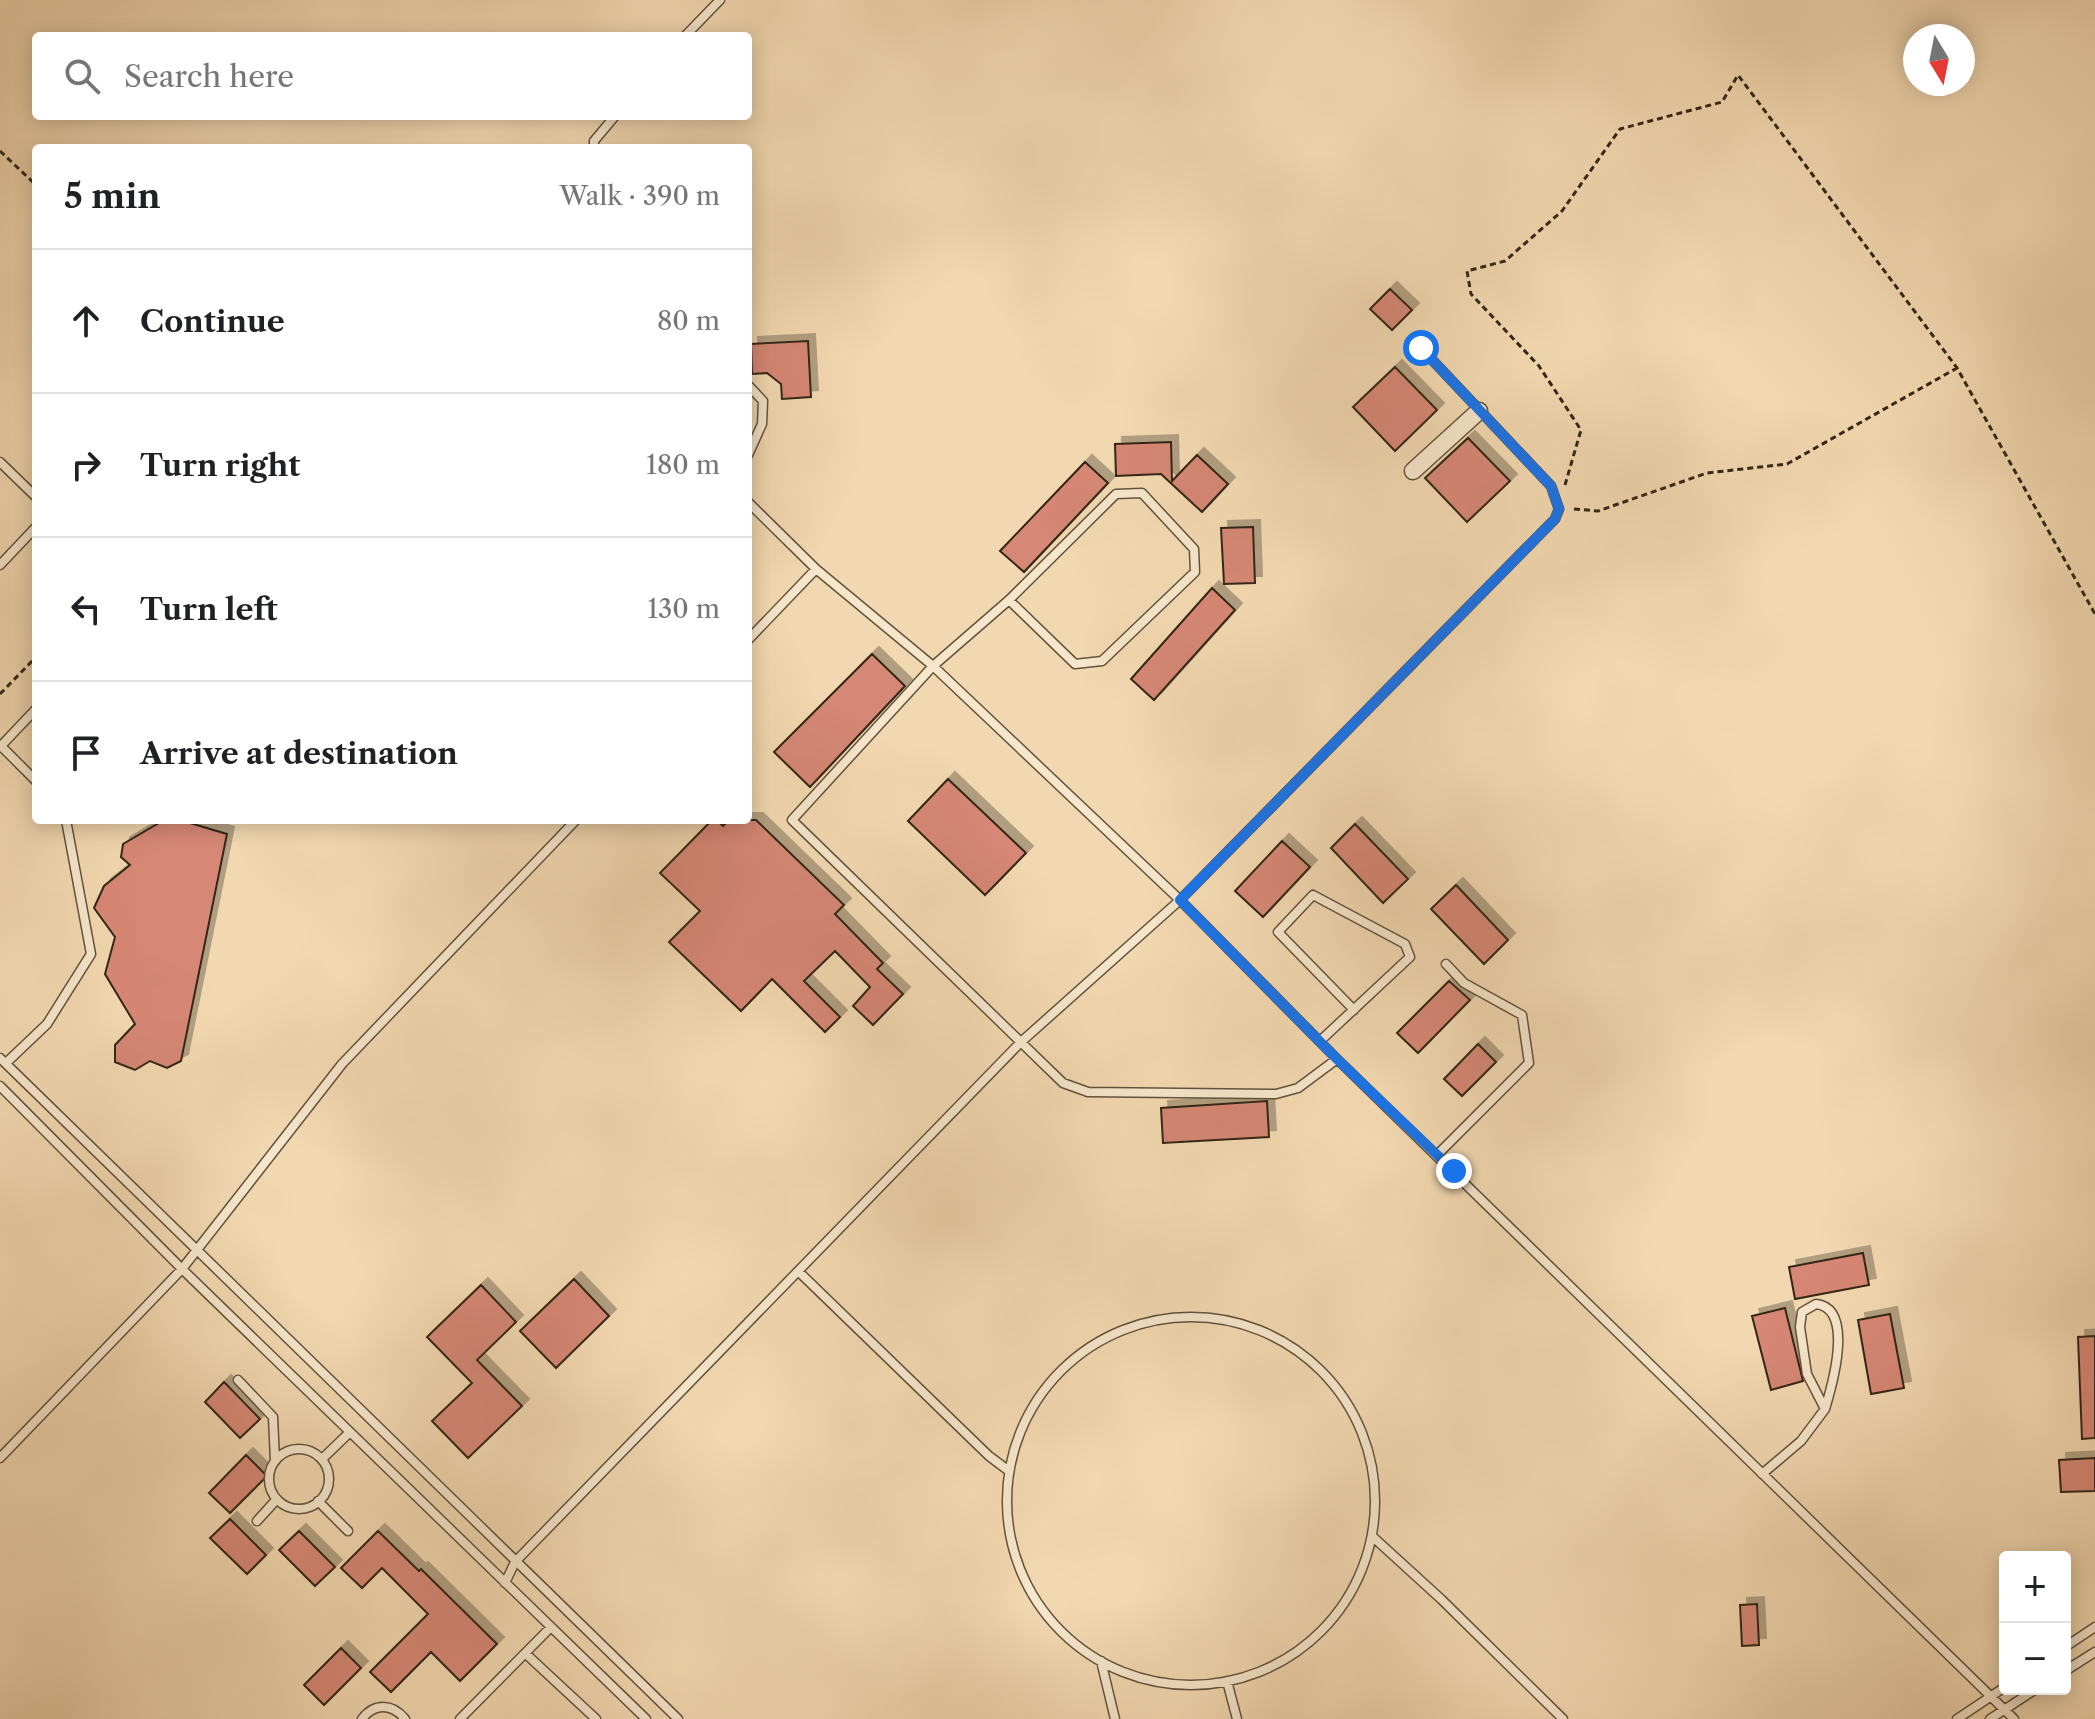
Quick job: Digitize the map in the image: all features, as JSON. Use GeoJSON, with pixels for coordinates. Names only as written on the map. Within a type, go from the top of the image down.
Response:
{"type":"FeatureCollection","features":[{"type":"Feature","properties":{"kind":"street"},"geometry":{"type":"LineString","coordinates":[[1413,471],[1479,411]]}},
{"type":"Feature","properties":{"kind":"lane"},"geometry":{"type":"LineString","coordinates":[[689,32],[720,0]]}},
{"type":"Feature","properties":{"kind":"lane"},"geometry":{"type":"LineString","coordinates":[[594,144],[612,120]]}},
{"type":"Feature","properties":{"kind":"lane"},"geometry":{"type":"LineString","coordinates":[[505,1583],[515,1562],[1021,1042],[1180,900],[1555,519],[1559,509],[1551,486],[1421,348]]}},
{"type":"Feature","properties":{"kind":"lane"},"geometry":{"type":"LineString","coordinates":[[752,389],[763,401],[762,424],[752,446]]}},
{"type":"Feature","properties":{"kind":"lane"},"geometry":{"type":"LineString","coordinates":[[0,462],[32,493]]}},
{"type":"Feature","properties":{"kind":"lane"},"geometry":{"type":"LineString","coordinates":[[1009,600],[1075,664],[1102,661],[1195,572],[1194,549],[1142,493],[1116,494],[1009,600],[933,666],[792,820],[1063,1083],[1088,1092],[1276,1094],[1298,1088],[1337,1059]]}},
{"type":"Feature","properties":{"kind":"lane"},"geometry":{"type":"LineString","coordinates":[[752,506],[816,569],[933,666],[1180,900],[1337,1059],[2014,1719]]}},
{"type":"Feature","properties":{"kind":"lane"},"geometry":{"type":"LineString","coordinates":[[0,565],[32,531]]}},
{"type":"Feature","properties":{"kind":"lane"},"geometry":{"type":"LineString","coordinates":[[752,636],[816,569]]}},
{"type":"Feature","properties":{"kind":"lane"},"geometry":{"type":"LineString","coordinates":[[32,713],[0,747],[32,775]]}},
{"type":"Feature","properties":{"kind":"lane"},"geometry":{"type":"LineString","coordinates":[[67,824],[91,954],[47,1024],[3,1060],[678,1719]]}},
{"type":"Feature","properties":{"kind":"lane"},"geometry":{"type":"LineString","coordinates":[[0,1458],[182,1269],[342,1064],[572,824]]}},
{"type":"Feature","properties":{"kind":"lane"},"geometry":{"type":"LineString","coordinates":[[1320,1041],[1354,1010],[1410,957],[1405,944],[1313,895],[1278,932],[1354,1010]]}},
{"type":"Feature","properties":{"kind":"lane"},"geometry":{"type":"LineString","coordinates":[[1437,1155],[1529,1063],[1522,1015],[1464,983],[1446,964]]}},
{"type":"Feature","properties":{"kind":"lane"},"geometry":{"type":"LineString","coordinates":[[0,1086],[182,1269],[646,1719]]}},
{"type":"Feature","properties":{"kind":"lane"},"geometry":{"type":"LineString","coordinates":[[799,1272],[989,1456],[1009,1471]]}},
{"type":"Feature","properties":{"kind":"lane"},"geometry":{"type":"LineString","coordinates":[[1762,1474],[1801,1441],[1825,1409],[1838,1363],[1837,1328],[1826,1306],[1816,1304],[1802,1312],[1800,1327],[1811,1385],[1825,1409]]}},
{"type":"Feature","properties":{"kind":"lane"},"geometry":{"type":"LineString","coordinates":[[1189,1317],[1225,1320],[1261,1330],[1293,1347],[1322,1370],[1345,1398],[1362,1430],[1373,1465],[1376,1501],[1373,1537],[1354,1588],[1322,1631],[1278,1663],[1227,1681],[1175,1684],[1125,1672],[1101,1661],[1074,1643],[1051,1621],[1032,1595],[1010,1535],[1007,1503],[1009,1471],[1019,1435],[1035,1403],[1058,1374],[1086,1350],[1118,1332],[1152,1321],[1189,1317]]}},
{"type":"Feature","properties":{"kind":"lane"},"geometry":{"type":"LineString","coordinates":[[238,1380],[273,1417],[275,1461],[269,1480],[277,1499],[294,1508],[305,1508],[318,1501],[327,1490],[328,1471],[322,1459],[309,1451],[290,1450],[275,1461]]}},
{"type":"Feature","properties":{"kind":"lane"},"geometry":{"type":"LineString","coordinates":[[322,1459],[350,1432]]}},
{"type":"Feature","properties":{"kind":"lane"},"geometry":{"type":"LineString","coordinates":[[257,1521],[277,1499]]}},
{"type":"Feature","properties":{"kind":"lane"},"geometry":{"type":"LineString","coordinates":[[318,1501],[348,1531]]}},
{"type":"Feature","properties":{"kind":"lane"},"geometry":{"type":"LineString","coordinates":[[1373,1537],[1563,1719]]}},
{"type":"Feature","properties":{"kind":"lane"},"geometry":{"type":"LineString","coordinates":[[2071,1643],[2095,1627]]}},
{"type":"Feature","properties":{"kind":"lane"},"geometry":{"type":"LineString","coordinates":[[460,1719],[550,1628]]}},
{"type":"Feature","properties":{"kind":"lane"},"geometry":{"type":"LineString","coordinates":[[2071,1667],[2095,1652]]}},
{"type":"Feature","properties":{"kind":"lane"},"geometry":{"type":"LineString","coordinates":[[526,1654],[596,1719]]}},
{"type":"Feature","properties":{"kind":"lane"},"geometry":{"type":"LineString","coordinates":[[1101,1661],[1115,1719]]}},
{"type":"Feature","properties":{"kind":"lane"},"geometry":{"type":"LineString","coordinates":[[1227,1681],[1237,1719]]}},
{"type":"Feature","properties":{"kind":"lane"},"geometry":{"type":"LineString","coordinates":[[1957,1719],[1999,1691]]}},
{"type":"Feature","properties":{"kind":"lane"},"geometry":{"type":"LineString","coordinates":[[1990,1719],[2027,1695]]}},
{"type":"Feature","properties":{"kind":"lane"},"geometry":{"type":"LineString","coordinates":[[362,1719],[368,1711],[383,1706],[398,1710],[405,1719]]}},
{"type":"Feature","properties":{"kind":"path"},"geometry":{"type":"LineString","coordinates":[[1957,368],[1787,464],[1707,473],[1598,511],[1559,509],[1581,430],[1539,366],[1471,294],[1467,271],[1505,261],[1562,211],[1620,129],[1722,102],[1738,75],[1957,368],[2095,614]]}},
{"type":"Feature","properties":{"kind":"path"},"geometry":{"type":"LineString","coordinates":[[0,151],[32,181]]}},
{"type":"Feature","properties":{"kind":"path"},"geometry":{"type":"LineString","coordinates":[[0,694],[32,661]]}},
{"type":"Feature","properties":{"kind":"building"},"geometry":{"type":"Polygon","coordinates":[[[1390,289],[1412,310],[1392,330],[1370,309],[1390,289]]]}},
{"type":"Feature","properties":{"kind":"building"},"geometry":{"type":"Polygon","coordinates":[[[808,341],[811,397],[782,399],[781,384],[767,373],[752,374],[752,344],[808,341]]]}},
{"type":"Feature","properties":{"kind":"building"},"geometry":{"type":"Polygon","coordinates":[[[1395,367],[1437,410],[1395,451],[1353,407],[1395,367]]]}},
{"type":"Feature","properties":{"kind":"building"},"geometry":{"type":"Polygon","coordinates":[[[1468,438],[1510,481],[1467,522],[1425,478],[1468,438]]]}},
{"type":"Feature","properties":{"kind":"building"},"geometry":{"type":"Polygon","coordinates":[[[1171,442],[1172,481],[1197,455],[1228,484],[1202,512],[1161,474],[1116,476],[1115,444],[1171,442]]]}},
{"type":"Feature","properties":{"kind":"building"},"geometry":{"type":"Polygon","coordinates":[[[1085,462],[1108,483],[1024,572],[1000,551],[1085,462]]]}},
{"type":"Feature","properties":{"kind":"building"},"geometry":{"type":"Polygon","coordinates":[[[1253,527],[1255,583],[1224,584],[1221,528],[1253,527]]]}},
{"type":"Feature","properties":{"kind":"building"},"geometry":{"type":"Polygon","coordinates":[[[1212,588],[1235,610],[1154,700],[1131,679],[1212,588]]]}},
{"type":"Feature","properties":{"kind":"building"},"geometry":{"type":"Polygon","coordinates":[[[872,654],[905,686],[810,787],[774,752],[872,654]]]}},
{"type":"Feature","properties":{"kind":"building"},"geometry":{"type":"Polygon","coordinates":[[[948,779],[1026,853],[985,895],[908,821],[948,779]]]}},
{"type":"Feature","properties":{"kind":"building"},"geometry":{"type":"Polygon","coordinates":[[[752,820],[756,820],[844,905],[835,914],[883,963],[877,969],[903,994],[873,1025],[853,1006],[870,987],[835,951],[804,981],[840,1017],[825,1032],[772,979],[741,1011],[669,942],[700,911],[660,873],[708,824],[752,824],[752,820]]]}},
{"type":"Feature","properties":{"kind":"building"},"geometry":{"type":"Polygon","coordinates":[[[157,824],[193,824],[227,834],[181,1061],[167,1068],[150,1061],[135,1070],[115,1062],[115,1045],[135,1024],[105,974],[115,937],[94,908],[104,886],[130,865],[121,857],[123,844],[157,824]]]}},
{"type":"Feature","properties":{"kind":"building"},"geometry":{"type":"Polygon","coordinates":[[[1355,824],[1408,879],[1383,903],[1331,848],[1355,824]]]}},
{"type":"Feature","properties":{"kind":"building"},"geometry":{"type":"Polygon","coordinates":[[[1282,841],[1310,867],[1263,917],[1235,891],[1282,841]]]}},
{"type":"Feature","properties":{"kind":"building"},"geometry":{"type":"Polygon","coordinates":[[[1456,885],[1508,940],[1484,964],[1431,909],[1456,885]]]}},
{"type":"Feature","properties":{"kind":"building"},"geometry":{"type":"Polygon","coordinates":[[[1449,981],[1470,1000],[1418,1053],[1397,1033],[1449,981]]]}},
{"type":"Feature","properties":{"kind":"building"},"geometry":{"type":"Polygon","coordinates":[[[1478,1044],[1496,1062],[1462,1096],[1444,1079],[1478,1044]]]}},
{"type":"Feature","properties":{"kind":"building"},"geometry":{"type":"Polygon","coordinates":[[[1267,1101],[1269,1137],[1163,1143],[1161,1108],[1267,1101]]]}},
{"type":"Feature","properties":{"kind":"building"},"geometry":{"type":"Polygon","coordinates":[[[1863,1253],[1869,1285],[1795,1299],[1789,1267],[1863,1253]]]}},
{"type":"Feature","properties":{"kind":"building"},"geometry":{"type":"Polygon","coordinates":[[[574,1279],[609,1316],[556,1368],[520,1331],[574,1279]]]}},
{"type":"Feature","properties":{"kind":"building"},"geometry":{"type":"Polygon","coordinates":[[[481,1285],[516,1322],[477,1360],[522,1406],[468,1458],[432,1421],[472,1383],[427,1337],[481,1285]]]}},
{"type":"Feature","properties":{"kind":"building"},"geometry":{"type":"Polygon","coordinates":[[[1785,1308],[1803,1381],[1771,1390],[1752,1316],[1785,1308]]]}},
{"type":"Feature","properties":{"kind":"building"},"geometry":{"type":"Polygon","coordinates":[[[1890,1314],[1904,1388],[1871,1394],[1858,1320],[1890,1314]]]}},
{"type":"Feature","properties":{"kind":"building"},"geometry":{"type":"Polygon","coordinates":[[[2095,1336],[2095,1438],[2082,1439],[2078,1337],[2095,1336]]]}},
{"type":"Feature","properties":{"kind":"building"},"geometry":{"type":"Polygon","coordinates":[[[224,1382],[260,1419],[240,1438],[205,1402],[224,1382]]]}},
{"type":"Feature","properties":{"kind":"building"},"geometry":{"type":"Polygon","coordinates":[[[246,1455],[267,1476],[230,1513],[209,1493],[246,1455]]]}},
{"type":"Feature","properties":{"kind":"building"},"geometry":{"type":"Polygon","coordinates":[[[2095,1458],[2095,1491],[2061,1492],[2059,1460],[2095,1458]]]}},
{"type":"Feature","properties":{"kind":"building"},"geometry":{"type":"Polygon","coordinates":[[[230,1519],[266,1555],[247,1574],[210,1538],[230,1519]]]}},
{"type":"Feature","properties":{"kind":"building"},"geometry":{"type":"Polygon","coordinates":[[[299,1531],[335,1567],[315,1586],[279,1550],[299,1531]]]}},
{"type":"Feature","properties":{"kind":"building"},"geometry":{"type":"Polygon","coordinates":[[[378,1531],[497,1644],[460,1681],[431,1652],[391,1692],[370,1672],[428,1614],[382,1568],[362,1588],[341,1568],[378,1531]]]}},
{"type":"Feature","properties":{"kind":"building"},"geometry":{"type":"Polygon","coordinates":[[[1757,1604],[1759,1645],[1742,1646],[1740,1605],[1757,1604]]]}},
{"type":"Feature","properties":{"kind":"building"},"geometry":{"type":"Polygon","coordinates":[[[341,1648],[361,1668],[324,1705],[304,1685],[341,1648]]]}},
{"type":"Feature","properties":{"kind":"route"},"geometry":{"type":"LineString","coordinates":[[1421,348],[1551,486],[1559,509],[1555,519],[1180,900],[1337,1059],[1454,1171]]}}]}
